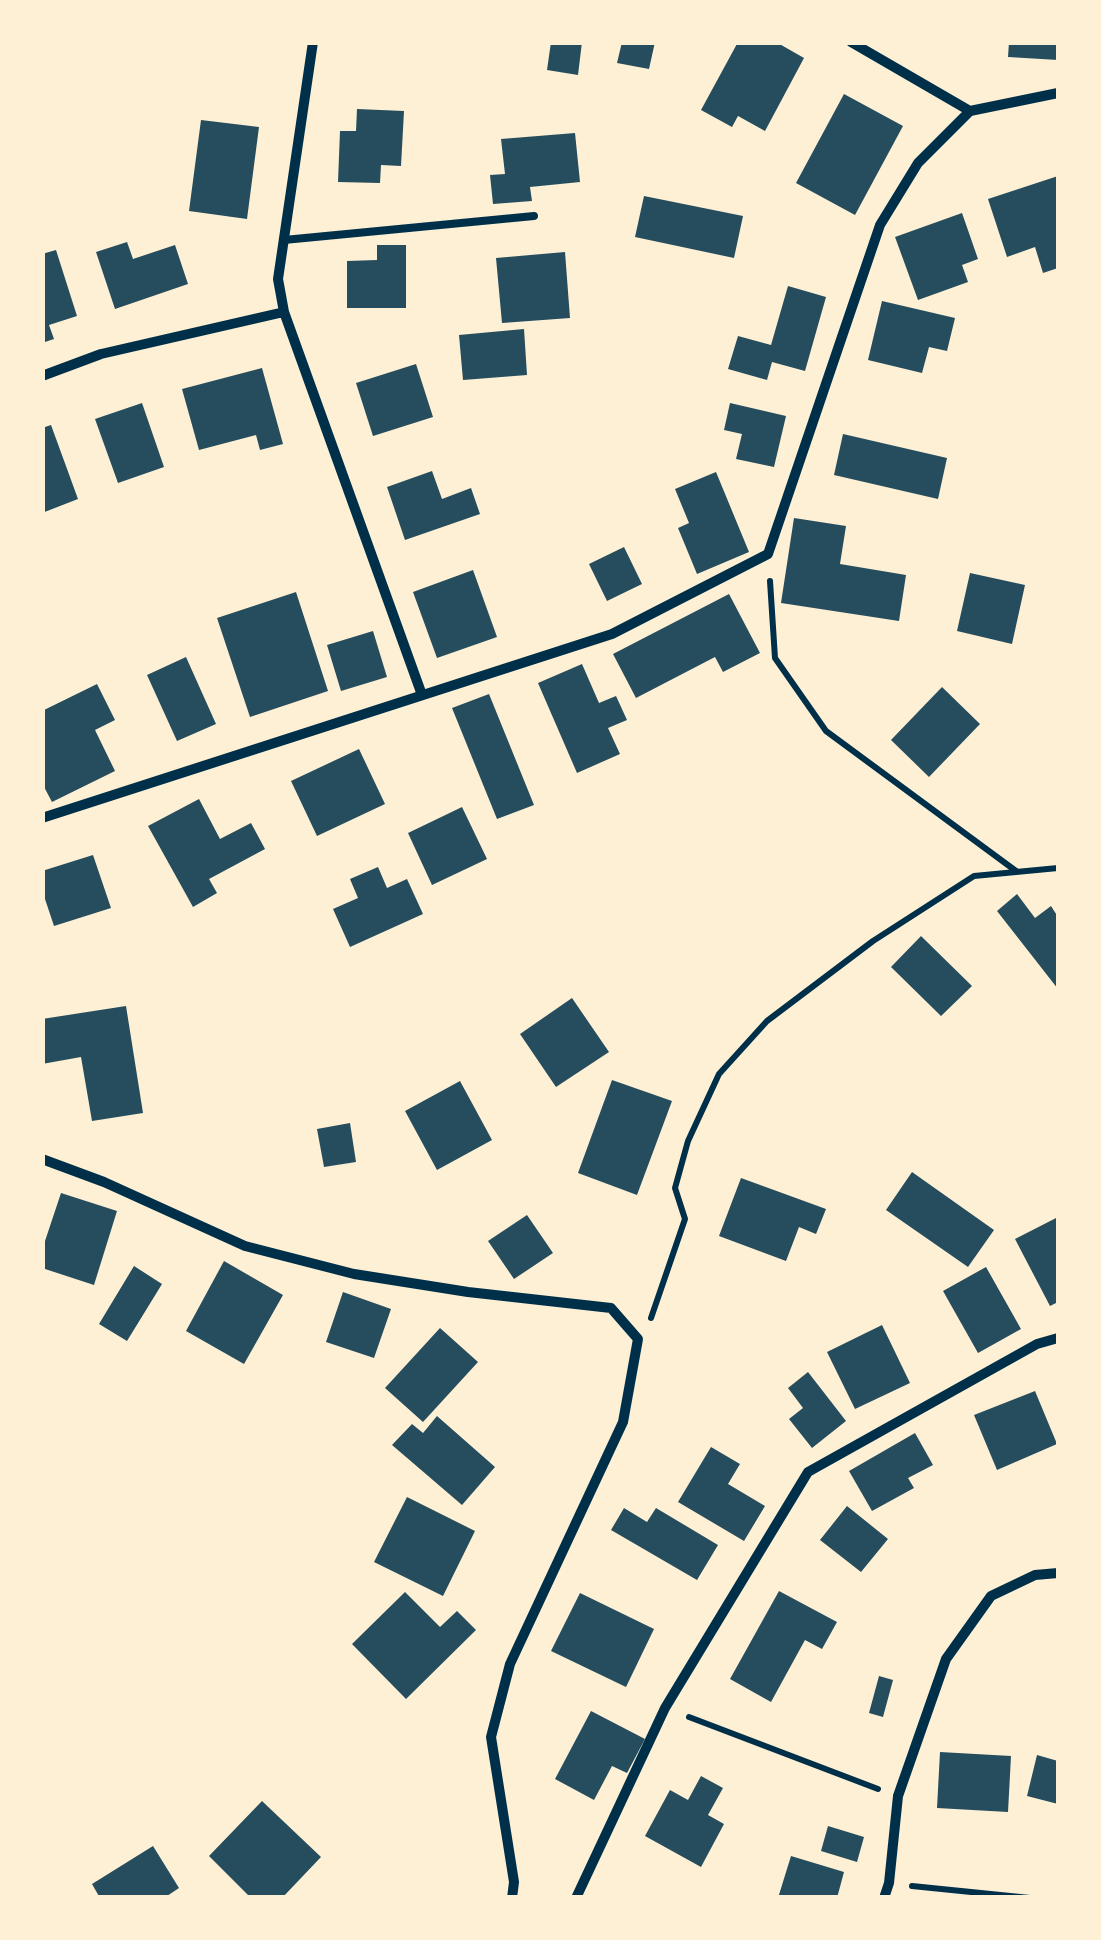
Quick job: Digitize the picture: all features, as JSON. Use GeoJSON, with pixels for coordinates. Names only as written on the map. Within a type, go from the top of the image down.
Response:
{"type":"FeatureCollection","features":[{"type":"Feature","properties":{"kind":"street"},"geometry":{"type":"LineString","coordinates":[[313,42],[278,278],[284,312],[422,695]]}},
{"type":"Feature","properties":{"kind":"street"},"geometry":{"type":"LineString","coordinates":[[850,42],[970,111]]}},
{"type":"Feature","properties":{"kind":"street"},"geometry":{"type":"LineString","coordinates":[[42,818],[612,634],[768,554],[880,226],[918,163],[970,111],[1058,92]]}},
{"type":"Feature","properties":{"kind":"street"},"geometry":{"type":"LineString","coordinates":[[42,376],[101,354],[284,312]]}},
{"type":"Feature","properties":{"kind":"street"},"geometry":{"type":"LineString","coordinates":[[42,1160],[104,1182],[245,1246],[354,1274],[610,1308],[638,1339],[623,1422],[510,1664],[491,1737],[514,1882],[512,1898]]}},
{"type":"Feature","properties":{"kind":"street"},"geometry":{"type":"LineString","coordinates":[[576,1898],[665,1708],[808,1472],[1037,1344],[1058,1338]]}},
{"type":"Feature","properties":{"kind":"street"},"geometry":{"type":"LineString","coordinates":[[884,1898],[898,1796],[946,1659],[990,1596],[1035,1575],[1058,1572]]}},
{"type":"Feature","properties":{"kind":"lane"},"geometry":{"type":"LineString","coordinates":[[284,240],[534,216]]}},
{"type":"Feature","properties":{"kind":"path"},"geometry":{"type":"LineString","coordinates":[[768,554],[775,658],[826,730],[1018,872]]}},
{"type":"Feature","properties":{"kind":"path"},"geometry":{"type":"LineString","coordinates":[[638,1339],[652,1317],[684,1219],[675,1188],[688,1141],[719,1074],[767,1022],[874,942],[974,876],[1058,868]]}},
{"type":"Feature","properties":{"kind":"path"},"geometry":{"type":"LineString","coordinates":[[665,1708],[898,1796]]}},
{"type":"Feature","properties":{"kind":"path"},"geometry":{"type":"LineString","coordinates":[[889,1883],[1030,1898]]}},
{"type":"Feature","properties":{"kind":"building"},"geometry":{"type":"Polygon","coordinates":[[[551,42],[582,42],[578,75],[547,70],[551,42]]]}},
{"type":"Feature","properties":{"kind":"building"},"geometry":{"type":"Polygon","coordinates":[[[622,42],[655,42],[649,69],[617,63],[622,42]]]}},
{"type":"Feature","properties":{"kind":"building"},"geometry":{"type":"Polygon","coordinates":[[[738,42],[776,42],[804,58],[765,131],[738,116],[732,127],[701,110],[738,42]]]}},
{"type":"Feature","properties":{"kind":"building"},"geometry":{"type":"Polygon","coordinates":[[[1009,42],[1058,42],[1058,60],[1008,57],[1009,42]]]}},
{"type":"Feature","properties":{"kind":"building"},"geometry":{"type":"Polygon","coordinates":[[[844,94],[903,126],[855,215],[796,183],[844,94]]]}},
{"type":"Feature","properties":{"kind":"building"},"geometry":{"type":"Polygon","coordinates":[[[357,109],[404,111],[401,166],[381,165],[380,183],[338,182],[340,131],[356,131],[357,109]]]}},
{"type":"Feature","properties":{"kind":"building"},"geometry":{"type":"Polygon","coordinates":[[[201,120],[259,127],[247,219],[189,211],[201,120]]]}},
{"type":"Feature","properties":{"kind":"building"},"geometry":{"type":"Polygon","coordinates":[[[575,133],[580,182],[530,187],[532,201],[493,204],[490,175],[505,174],[501,139],[575,133]]]}},
{"type":"Feature","properties":{"kind":"building"},"geometry":{"type":"Polygon","coordinates":[[[1058,176],[1058,268],[1043,273],[1035,247],[1007,257],[988,199],[1058,176]]]}},
{"type":"Feature","properties":{"kind":"building"},"geometry":{"type":"Polygon","coordinates":[[[644,196],[743,216],[734,258],[635,237],[644,196]]]}},
{"type":"Feature","properties":{"kind":"building"},"geometry":{"type":"Polygon","coordinates":[[[962,213],[978,259],[962,265],[968,282],[918,300],[895,237],[962,213]]]}},
{"type":"Feature","properties":{"kind":"building"},"geometry":{"type":"Polygon","coordinates":[[[127,242],[133,259],[175,245],[188,284],[115,309],[96,252],[127,242]]]}},
{"type":"Feature","properties":{"kind":"building"},"geometry":{"type":"Polygon","coordinates":[[[377,245],[406,245],[406,308],[347,308],[347,261],[377,260],[377,245]]]}},
{"type":"Feature","properties":{"kind":"building"},"geometry":{"type":"Polygon","coordinates":[[[56,250],[77,316],[49,325],[54,339],[42,343],[42,254],[56,250]]]}},
{"type":"Feature","properties":{"kind":"building"},"geometry":{"type":"Polygon","coordinates":[[[565,252],[570,318],[502,323],[496,258],[565,252]]]}},
{"type":"Feature","properties":{"kind":"building"},"geometry":{"type":"Polygon","coordinates":[[[788,286],[826,297],[805,371],[772,362],[767,380],[728,369],[738,336],[771,345],[788,286]]]}},
{"type":"Feature","properties":{"kind":"building"},"geometry":{"type":"Polygon","coordinates":[[[882,301],[955,318],[947,351],[929,347],[922,373],[868,360],[882,301]]]}},
{"type":"Feature","properties":{"kind":"building"},"geometry":{"type":"Polygon","coordinates":[[[524,329],[527,375],[463,380],[459,335],[524,329]]]}},
{"type":"Feature","properties":{"kind":"building"},"geometry":{"type":"Polygon","coordinates":[[[416,364],[433,417],[373,436],[356,383],[416,364]]]}},
{"type":"Feature","properties":{"kind":"building"},"geometry":{"type":"Polygon","coordinates":[[[262,368],[283,444],[260,450],[256,435],[199,450],[182,389],[262,368]]]}},
{"type":"Feature","properties":{"kind":"building"},"geometry":{"type":"Polygon","coordinates":[[[142,403],[164,467],[118,483],[95,419],[142,403]]]}},
{"type":"Feature","properties":{"kind":"building"},"geometry":{"type":"Polygon","coordinates":[[[730,403],[786,416],[774,467],[736,459],[742,434],[724,430],[730,403]]]}},
{"type":"Feature","properties":{"kind":"building"},"geometry":{"type":"Polygon","coordinates":[[[51,425],[78,499],[42,513],[42,428],[51,425]]]}},
{"type":"Feature","properties":{"kind":"building"},"geometry":{"type":"Polygon","coordinates":[[[843,434],[947,458],[938,499],[834,475],[843,434]]]}},
{"type":"Feature","properties":{"kind":"building"},"geometry":{"type":"Polygon","coordinates":[[[432,471],[442,499],[471,488],[480,514],[405,540],[387,487],[432,471]]]}},
{"type":"Feature","properties":{"kind":"building"},"geometry":{"type":"Polygon","coordinates":[[[716,472],[749,552],[697,574],[678,528],[689,523],[675,489],[716,472]]]}},
{"type":"Feature","properties":{"kind":"building"},"geometry":{"type":"Polygon","coordinates":[[[794,518],[846,526],[840,564],[906,575],[899,621],[781,603],[794,518]]]}},
{"type":"Feature","properties":{"kind":"building"},"geometry":{"type":"Polygon","coordinates":[[[624,547],[642,584],[607,601],[589,564],[624,547]]]}},
{"type":"Feature","properties":{"kind":"building"},"geometry":{"type":"Polygon","coordinates":[[[473,570],[497,637],[437,658],[413,592],[473,570]]]}},
{"type":"Feature","properties":{"kind":"building"},"geometry":{"type":"Polygon","coordinates":[[[970,573],[1025,585],[1012,644],[957,631],[970,573]]]}},
{"type":"Feature","properties":{"kind":"building"},"geometry":{"type":"Polygon","coordinates":[[[296,592],[328,691],[250,717],[217,618],[296,592]]]}},
{"type":"Feature","properties":{"kind":"building"},"geometry":{"type":"Polygon","coordinates":[[[729,594],[760,653],[723,672],[715,657],[636,698],[613,654],[729,594]]]}},
{"type":"Feature","properties":{"kind":"building"},"geometry":{"type":"Polygon","coordinates":[[[373,631],[387,677],[341,691],[327,645],[373,631]]]}},
{"type":"Feature","properties":{"kind":"building"},"geometry":{"type":"Polygon","coordinates":[[[186,657],[216,724],[177,741],[147,675],[186,657]]]}},
{"type":"Feature","properties":{"kind":"building"},"geometry":{"type":"Polygon","coordinates":[[[582,664],[599,703],[616,696],[627,720],[608,728],[620,754],[577,773],[538,683],[582,664]]]}},
{"type":"Feature","properties":{"kind":"building"},"geometry":{"type":"Polygon","coordinates":[[[97,684],[115,720],[95,730],[115,771],[52,802],[42,783],[42,711],[97,684]]]}},
{"type":"Feature","properties":{"kind":"building"},"geometry":{"type":"Polygon","coordinates":[[[942,687],[980,724],[929,777],[891,740],[942,687]]]}},
{"type":"Feature","properties":{"kind":"building"},"geometry":{"type":"Polygon","coordinates":[[[489,694],[534,805],[497,819],[452,708],[489,694]]]}},
{"type":"Feature","properties":{"kind":"building"},"geometry":{"type":"Polygon","coordinates":[[[359,749],[385,804],[317,836],[291,781],[359,749]]]}},
{"type":"Feature","properties":{"kind":"building"},"geometry":{"type":"Polygon","coordinates":[[[199,799],[220,839],[251,823],[265,849],[209,879],[217,893],[193,907],[148,826],[199,799]]]}},
{"type":"Feature","properties":{"kind":"building"},"geometry":{"type":"Polygon","coordinates":[[[462,807],[487,859],[432,885],[408,833],[462,807]]]}},
{"type":"Feature","properties":{"kind":"building"},"geometry":{"type":"Polygon","coordinates":[[[93,855],[111,908],[54,926],[42,890],[42,871],[93,855]]]}},
{"type":"Feature","properties":{"kind":"building"},"geometry":{"type":"Polygon","coordinates":[[[378,867],[387,888],[407,879],[423,914],[350,947],[333,909],[358,898],[350,879],[378,867]]]}},
{"type":"Feature","properties":{"kind":"building"},"geometry":{"type":"Polygon","coordinates":[[[1017,894],[1035,918],[1051,906],[1058,917],[1058,989],[997,911],[1017,894]]]}},
{"type":"Feature","properties":{"kind":"building"},"geometry":{"type":"Polygon","coordinates":[[[921,936],[972,986],[941,1016],[891,967],[921,936]]]}},
{"type":"Feature","properties":{"kind":"building"},"geometry":{"type":"Polygon","coordinates":[[[572,998],[609,1052],[556,1087],[520,1034],[572,998]]]}},
{"type":"Feature","properties":{"kind":"building"},"geometry":{"type":"Polygon","coordinates":[[[126,1006],[143,1113],[92,1121],[81,1057],[42,1064],[42,1019],[126,1006]]]}},
{"type":"Feature","properties":{"kind":"building"},"geometry":{"type":"Polygon","coordinates":[[[612,1080],[672,1101],[637,1195],[578,1173],[612,1080]]]}},
{"type":"Feature","properties":{"kind":"building"},"geometry":{"type":"Polygon","coordinates":[[[460,1081],[492,1140],[437,1170],[405,1111],[460,1081]]]}},
{"type":"Feature","properties":{"kind":"building"},"geometry":{"type":"Polygon","coordinates":[[[350,1123],[356,1162],[324,1167],[317,1129],[350,1123]]]}},
{"type":"Feature","properties":{"kind":"building"},"geometry":{"type":"Polygon","coordinates":[[[912,1172],[994,1230],[968,1267],[886,1210],[912,1172]]]}},
{"type":"Feature","properties":{"kind":"building"},"geometry":{"type":"Polygon","coordinates":[[[741,1178],[826,1209],[816,1234],[799,1227],[786,1261],[719,1236],[741,1178]]]}},
{"type":"Feature","properties":{"kind":"building"},"geometry":{"type":"Polygon","coordinates":[[[61,1193],[117,1211],[94,1285],[42,1268],[42,1250],[61,1193]]]}},
{"type":"Feature","properties":{"kind":"building"},"geometry":{"type":"Polygon","coordinates":[[[527,1215],[553,1253],[514,1279],[488,1241],[527,1215]]]}},
{"type":"Feature","properties":{"kind":"building"},"geometry":{"type":"Polygon","coordinates":[[[1058,1217],[1058,1302],[1050,1306],[1015,1239],[1058,1217]]]}},
{"type":"Feature","properties":{"kind":"building"},"geometry":{"type":"Polygon","coordinates":[[[224,1261],[283,1295],[244,1364],[186,1331],[224,1261]]]}},
{"type":"Feature","properties":{"kind":"building"},"geometry":{"type":"Polygon","coordinates":[[[134,1266],[162,1284],[127,1341],[99,1324],[134,1266]]]}},
{"type":"Feature","properties":{"kind":"building"},"geometry":{"type":"Polygon","coordinates":[[[986,1267],[1021,1329],[978,1353],[943,1291],[986,1267]]]}},
{"type":"Feature","properties":{"kind":"building"},"geometry":{"type":"Polygon","coordinates":[[[343,1292],[391,1309],[374,1358],[326,1342],[343,1292]]]}},
{"type":"Feature","properties":{"kind":"building"},"geometry":{"type":"Polygon","coordinates":[[[882,1325],[910,1383],[855,1409],[827,1352],[882,1325]]]}},
{"type":"Feature","properties":{"kind":"building"},"geometry":{"type":"Polygon","coordinates":[[[440,1328],[478,1362],[423,1422],[385,1388],[440,1328]]]}},
{"type":"Feature","properties":{"kind":"building"},"geometry":{"type":"Polygon","coordinates":[[[808,1372],[846,1421],[812,1448],[789,1419],[803,1408],[788,1388],[808,1372]]]}},
{"type":"Feature","properties":{"kind":"building"},"geometry":{"type":"Polygon","coordinates":[[[1035,1391],[1057,1444],[997,1470],[974,1415],[1035,1391]]]}},
{"type":"Feature","properties":{"kind":"building"},"geometry":{"type":"Polygon","coordinates":[[[437,1416],[495,1467],[462,1505],[392,1445],[412,1424],[423,1433],[437,1416]]]}},
{"type":"Feature","properties":{"kind":"building"},"geometry":{"type":"Polygon","coordinates":[[[915,1433],[933,1465],[908,1478],[914,1488],[872,1511],[849,1471],[915,1433]]]}},
{"type":"Feature","properties":{"kind":"building"},"geometry":{"type":"Polygon","coordinates":[[[711,1447],[740,1464],[728,1484],[765,1506],[744,1541],[678,1502],[711,1447]]]}},
{"type":"Feature","properties":{"kind":"building"},"geometry":{"type":"Polygon","coordinates":[[[407,1497],[475,1531],[443,1596],[374,1562],[407,1497]]]}},
{"type":"Feature","properties":{"kind":"building"},"geometry":{"type":"Polygon","coordinates":[[[847,1506],[888,1539],[861,1572],[820,1540],[847,1506]]]}},
{"type":"Feature","properties":{"kind":"building"},"geometry":{"type":"Polygon","coordinates":[[[624,1508],[647,1522],[656,1508],[718,1545],[697,1580],[611,1530],[624,1508]]]}},
{"type":"Feature","properties":{"kind":"building"},"geometry":{"type":"Polygon","coordinates":[[[779,1591],[837,1622],[822,1649],[805,1640],[771,1702],[730,1679],[779,1591]]]}},
{"type":"Feature","properties":{"kind":"building"},"geometry":{"type":"Polygon","coordinates":[[[405,1592],[440,1627],[457,1611],[476,1630],[406,1699],[352,1644],[405,1592]]]}},
{"type":"Feature","properties":{"kind":"building"},"geometry":{"type":"Polygon","coordinates":[[[580,1593],[654,1629],[626,1687],[551,1651],[580,1593]]]}},
{"type":"Feature","properties":{"kind":"building"},"geometry":{"type":"Polygon","coordinates":[[[879,1676],[893,1680],[883,1717],[869,1713],[879,1676]]]}},
{"type":"Feature","properties":{"kind":"building"},"geometry":{"type":"Polygon","coordinates":[[[591,1711],[645,1739],[627,1773],[612,1766],[594,1800],[555,1779],[591,1711]]]}},
{"type":"Feature","properties":{"kind":"building"},"geometry":{"type":"Polygon","coordinates":[[[940,1752],[1011,1756],[1008,1812],[937,1808],[940,1752]]]}},
{"type":"Feature","properties":{"kind":"building"},"geometry":{"type":"Polygon","coordinates":[[[1037,1755],[1058,1761],[1058,1804],[1027,1796],[1037,1755]]]}},
{"type":"Feature","properties":{"kind":"building"},"geometry":{"type":"Polygon","coordinates":[[[701,1776],[723,1788],[708,1815],[724,1824],[701,1867],[645,1836],[670,1790],[688,1800],[701,1776]]]}},
{"type":"Feature","properties":{"kind":"building"},"geometry":{"type":"Polygon","coordinates":[[[262,1801],[321,1857],[282,1898],[251,1898],[209,1856],[262,1801]]]}},
{"type":"Feature","properties":{"kind":"building"},"geometry":{"type":"Polygon","coordinates":[[[828,1826],[864,1837],[857,1862],[821,1851],[828,1826]]]}},
{"type":"Feature","properties":{"kind":"building"},"geometry":{"type":"Polygon","coordinates":[[[153,1846],[179,1888],[164,1898],[100,1898],[92,1884],[153,1846]]]}},
{"type":"Feature","properties":{"kind":"building"},"geometry":{"type":"Polygon","coordinates":[[[791,1856],[844,1872],[837,1898],[778,1898],[791,1856]]]}}]}
